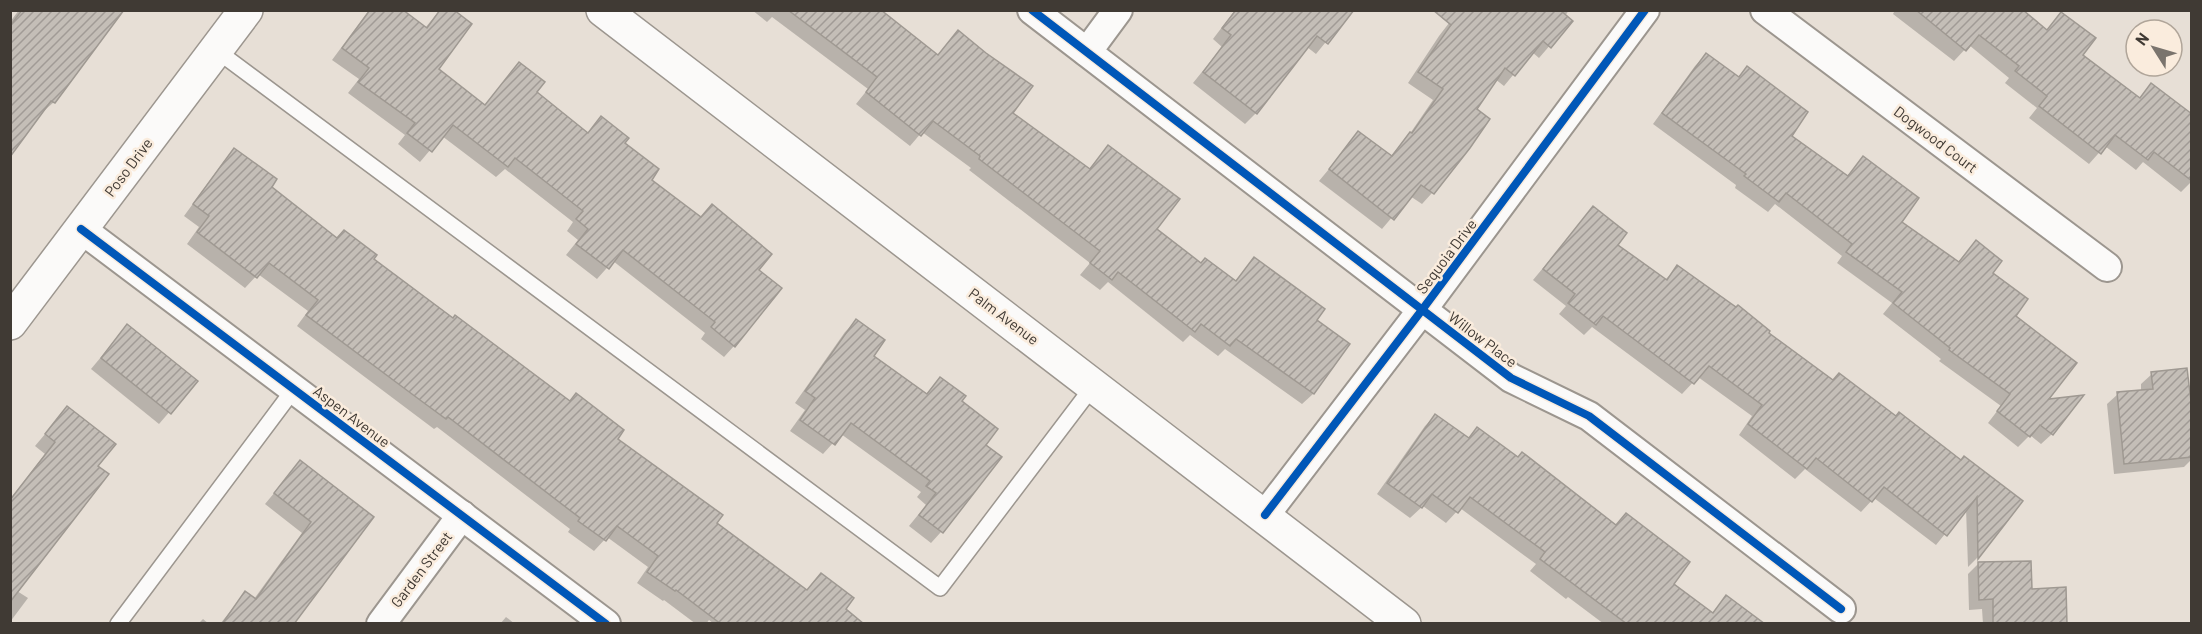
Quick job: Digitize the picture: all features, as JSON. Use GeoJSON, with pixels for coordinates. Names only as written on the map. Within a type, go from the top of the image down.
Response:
{"type":"FeatureCollection","features":[{"type":"Feature","properties":{"kind":"main road","name":"Poso Drive"},"geometry":{"type":"LineString","coordinates":[[10,324],[246,10]]}},
{"type":"Feature","properties":{"kind":"main road","name":"Palm Avenue"},"geometry":{"type":"LineString","coordinates":[[603,10],[1265,515],[1404,624]]}},
{"type":"Feature","properties":{"kind":"street","name":"Willow Place"},"geometry":{"type":"LineString","coordinates":[[1032,10],[1511,378],[1589,416],[1841,609]]}},
{"type":"Feature","properties":{"kind":"street"},"geometry":{"type":"LineString","coordinates":[[1087,52],[1118,10]]}},
{"type":"Feature","properties":{"kind":"street","name":"Sequoia Drive"},"geometry":{"type":"LineString","coordinates":[[1265,515],[1422,310],[1645,10]]}},
{"type":"Feature","properties":{"kind":"street","name":"Dogwood Court"},"geometry":{"type":"LineString","coordinates":[[1765,10],[2107,267]]}},
{"type":"Feature","properties":{"kind":"street","name":"Aspen Avenue"},"geometry":{"type":"LineString","coordinates":[[81,229],[606,624]]}},
{"type":"Feature","properties":{"kind":"street","name":"Garden Street"},"geometry":{"type":"LineString","coordinates":[[381,624],[462,515]]}},
{"type":"Feature","properties":{"kind":"lane"},"geometry":{"type":"LineString","coordinates":[[216,50],[940,588],[1094,385]]}},
{"type":"Feature","properties":{"kind":"lane"},"geometry":{"type":"LineString","coordinates":[[118,624],[294,389]]}},
{"type":"Feature","properties":{"kind":"building"},"geometry":{"type":"Polygon","coordinates":[[[22,10],[124,10],[55,103],[51,101],[10,157],[10,26],[22,10]]]}},
{"type":"Feature","properties":{"kind":"building"},"geometry":{"type":"Polygon","coordinates":[[[370,10],[403,10],[427,28],[440,10],[454,10],[472,24],[439,69],[485,105],[519,62],[545,82],[537,92],[588,133],[601,116],[629,138],[625,143],[659,169],[652,180],[701,217],[712,204],[772,254],[759,270],[782,288],[735,347],[711,327],[715,322],[623,250],[609,269],[576,244],[588,229],[576,219],[583,211],[515,158],[508,167],[453,125],[432,152],[407,133],[415,123],[358,82],[369,68],[342,48],[370,10]]]}},
{"type":"Feature","properties":{"kind":"building"},"geometry":{"type":"Polygon","coordinates":[[[788,10],[881,10],[938,55],[958,30],[1033,86],[1013,113],[1090,169],[1108,145],[1180,199],[1157,229],[1201,263],[1205,258],[1236,281],[1254,257],[1325,309],[1317,320],[1350,344],[1314,394],[1236,339],[1230,346],[1201,324],[1195,332],[1118,272],[1112,280],[1090,263],[1100,251],[933,121],[921,136],[866,92],[877,77],[788,10]]]}},
{"type":"Feature","properties":{"kind":"building"},"geometry":{"type":"Polygon","coordinates":[[[1236,10],[1354,10],[1328,44],[1317,36],[1257,114],[1203,72],[1231,35],[1222,28],[1236,10]]]}},
{"type":"Feature","properties":{"kind":"building"},"geometry":{"type":"Polygon","coordinates":[[[1433,10],[1560,10],[1573,21],[1551,48],[1543,41],[1515,76],[1505,68],[1477,109],[1490,119],[1470,148],[1434,194],[1421,185],[1394,220],[1329,169],[1358,131],[1392,156],[1410,132],[1412,133],[1443,89],[1418,72],[1451,25],[1433,10]]]}},
{"type":"Feature","properties":{"kind":"building"},"geometry":{"type":"Polygon","coordinates":[[[1916,10],[2023,10],[2047,30],[2061,12],[2096,38],[2083,55],[2140,98],[2151,83],[2192,114],[2192,181],[2154,152],[2148,160],[2115,135],[2101,154],[2039,106],[2047,96],[2015,71],[2019,66],[1979,35],[1966,51],[1916,10]]]}},
{"type":"Feature","properties":{"kind":"building"},"geometry":{"type":"Polygon","coordinates":[[[1706,53],[1739,77],[1747,66],[1808,112],[1792,136],[1848,176],[1863,156],[1919,198],[1902,222],[1959,262],[1976,240],[2002,261],[1993,273],[2028,299],[2016,316],[2077,363],[2049,399],[2084,395],[2053,435],[2040,425],[2030,437],[1997,411],[2010,394],[1949,350],[1950,348],[1893,303],[1902,292],[1846,252],[1852,244],[1786,193],[1779,202],[1744,176],[1746,174],[1662,113],[1706,53]]]}},
{"type":"Feature","properties":{"kind":"building"},"geometry":{"type":"Polygon","coordinates":[[[234,148],[277,179],[272,187],[337,238],[344,230],[377,255],[374,259],[453,318],[455,315],[570,401],[576,393],[624,430],[618,439],[723,515],[717,523],[807,590],[821,573],[854,598],[846,609],[864,624],[721,624],[676,590],[647,572],[658,556],[617,526],[606,541],[578,521],[580,518],[448,417],[446,419],[306,315],[318,300],[269,263],[257,278],[197,232],[209,216],[193,204],[234,148]]]}},
{"type":"Feature","properties":{"kind":"building"},"geometry":{"type":"Polygon","coordinates":[[[1593,206],[1627,233],[1618,245],[1667,280],[1677,265],[1736,307],[1738,305],[1770,331],[1769,333],[1833,380],[1839,373],[1896,416],[1899,412],[1961,460],[1964,456],[2023,501],[1978,559],[1977,497],[1947,536],[1884,487],[1872,502],[1816,458],[1807,469],[1748,424],[1762,405],[1709,366],[1694,384],[1603,316],[1596,325],[1568,303],[1575,294],[1543,269],[1593,206]]]}},
{"type":"Feature","properties":{"kind":"building"},"geometry":{"type":"Polygon","coordinates":[[[856,319],[885,340],[874,356],[927,394],[940,377],[966,396],[962,401],[998,429],[986,445],[1002,457],[943,533],[919,515],[936,493],[926,486],[930,481],[851,423],[835,445],[800,420],[815,398],[805,391],[856,319]]]}},
{"type":"Feature","properties":{"kind":"building"},"geometry":{"type":"Polygon","coordinates":[[[127,324],[198,381],[171,414],[101,358],[127,324]]]}},
{"type":"Feature","properties":{"kind":"building"},"geometry":{"type":"Polygon","coordinates":[[[2187,368],[2192,410],[2192,457],[2124,464],[2117,392],[2153,389],[2151,372],[2187,368]]]}},
{"type":"Feature","properties":{"kind":"building"},"geometry":{"type":"Polygon","coordinates":[[[67,406],[116,444],[98,466],[109,474],[10,602],[10,500],[55,442],[45,434],[67,406]]]}},
{"type":"Feature","properties":{"kind":"building"},"geometry":{"type":"Polygon","coordinates":[[[1435,414],[1469,438],[1477,427],[1518,457],[1522,452],[1616,525],[1626,513],[1690,562],[1674,584],[1713,613],[1726,595],[1765,624],[1627,624],[1540,559],[1545,552],[1470,497],[1458,513],[1432,494],[1422,508],[1387,483],[1435,414]]]}},
{"type":"Feature","properties":{"kind":"building"},"geometry":{"type":"Polygon","coordinates":[[[300,460],[374,517],[294,624],[222,624],[245,591],[256,599],[311,522],[274,493],[300,460]]]}},
{"type":"Feature","properties":{"kind":"building"},"geometry":{"type":"Polygon","coordinates":[[[2031,561],[2032,589],[2066,587],[2067,624],[1993,624],[1993,599],[1979,600],[1978,562],[2031,561]]]}},
{"type":"Feature","properties":{"kind":"cycle path"},"geometry":{"type":"LineString","coordinates":[[1032,10],[1511,378],[1589,416],[1841,609]]}},
{"type":"Feature","properties":{"kind":"cycle path"},"geometry":{"type":"LineString","coordinates":[[1265,515],[1422,310],[1645,10]]}},
{"type":"Feature","properties":{"kind":"cycle path"},"geometry":{"type":"LineString","coordinates":[[81,229],[606,624]]}}]}
